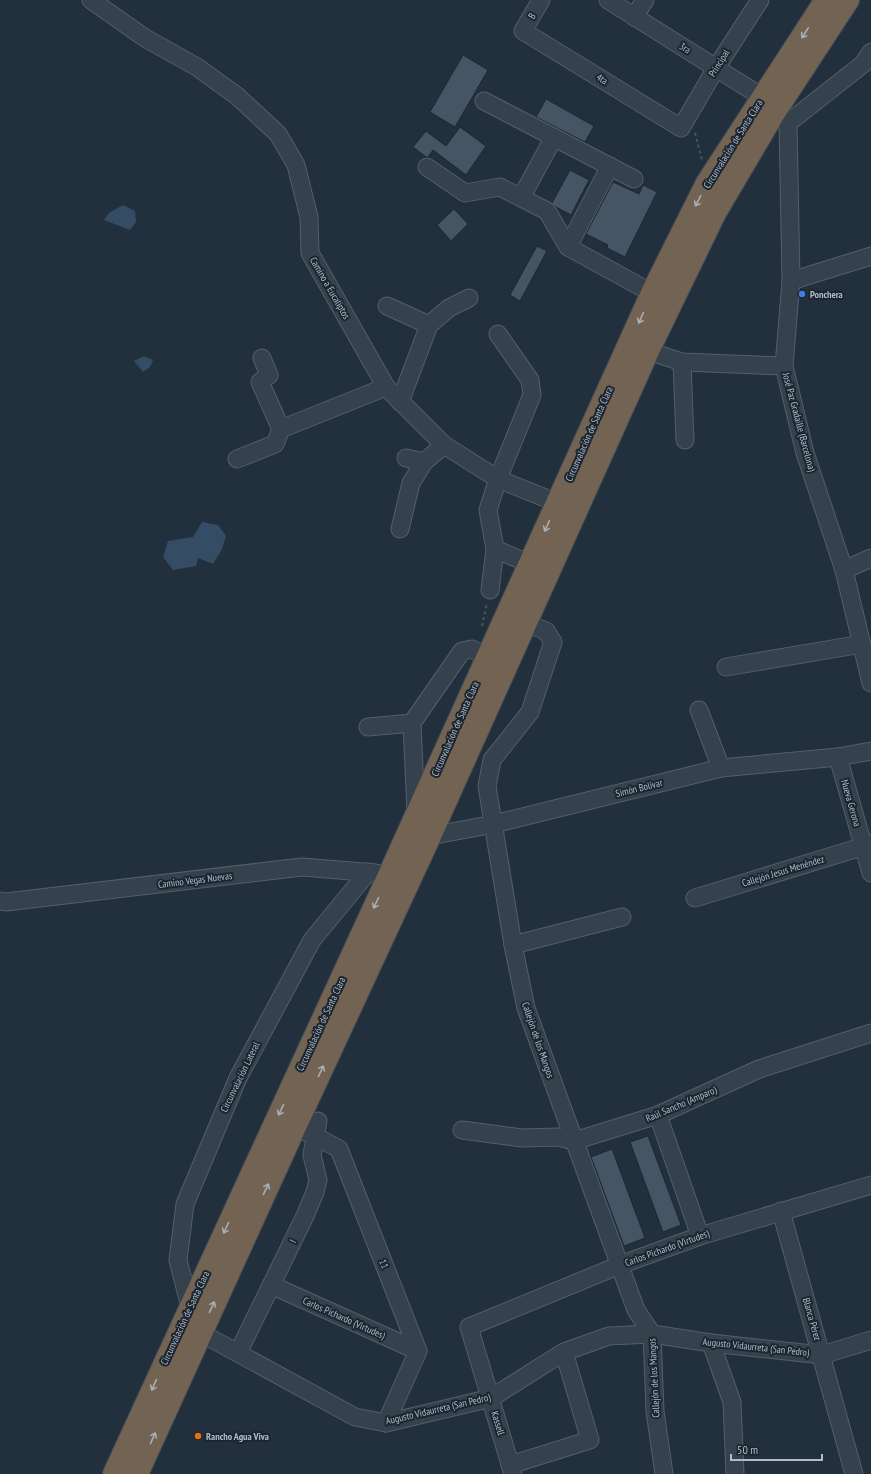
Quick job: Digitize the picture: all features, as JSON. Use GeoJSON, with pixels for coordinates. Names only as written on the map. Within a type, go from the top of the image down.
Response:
{"type":"FeatureCollection","features":[{"type":"Feature","properties":{"kind":"highway","name":"Circunvalación de Santa Clara"},"geometry":{"type":"LineString","coordinates":[[137,1474],[295,1127],[419,827],[480,654],[530,564],[652,293],[707,183],[775,111],[826,0]]}},
{"type":"Feature","properties":{"kind":"highway","name":"Circunvalación de Santa Clara"},"geometry":{"type":"LineString","coordinates":[[114,1474],[390,873],[419,827],[526,623],[648,351],[715,213],[775,111],[848,0]]}},
{"type":"Feature","properties":{"kind":"street","name":"Camino a Eucaliptos"},"geometry":{"type":"LineString","coordinates":[[91,0],[145,38],[197,67],[237,96],[278,134],[296,165],[309,216],[310,253],[386,387],[444,445],[498,479],[558,503]]}},
{"type":"Feature","properties":{"kind":"street","name":"B"},"geometry":{"type":"LineString","coordinates":[[523,31],[541,0]]}},
{"type":"Feature","properties":{"kind":"street","name":"3ra"},"geometry":{"type":"LineString","coordinates":[[608,0],[716,68],[775,111]]}},
{"type":"Feature","properties":{"kind":"street"},"geometry":{"type":"LineString","coordinates":[[634,17],[645,0]]}},
{"type":"Feature","properties":{"kind":"street","name":"Principal"},"geometry":{"type":"LineString","coordinates":[[681,128],[716,68],[760,0]]}},
{"type":"Feature","properties":{"kind":"street","name":"4ta"},"geometry":{"type":"LineString","coordinates":[[523,31],[681,128]]}},
{"type":"Feature","properties":{"kind":"street"},"geometry":{"type":"LineString","coordinates":[[775,111],[868,64]]}},
{"type":"Feature","properties":{"kind":"street"},"geometry":{"type":"LineString","coordinates":[[484,101],[634,178]]}},
{"type":"Feature","properties":{"kind":"street","name":"José Paz Gradaille (Barcelona)"},"geometry":{"type":"LineString","coordinates":[[775,111],[791,281],[784,366],[806,452],[844,570],[871,683]]}},
{"type":"Feature","properties":{"kind":"street"},"geometry":{"type":"LineString","coordinates":[[521,198],[554,137]]}},
{"type":"Feature","properties":{"kind":"street"},"geometry":{"type":"LineString","coordinates":[[568,247],[610,166]]}},
{"type":"Feature","properties":{"kind":"street"},"geometry":{"type":"LineString","coordinates":[[427,167],[465,193],[500,187],[547,211],[568,247],[652,293]]}},
{"type":"Feature","properties":{"kind":"street"},"geometry":{"type":"LineString","coordinates":[[791,281],[871,256]]}},
{"type":"Feature","properties":{"kind":"street"},"geometry":{"type":"LineString","coordinates":[[400,402],[429,325],[449,308],[468,298]]}},
{"type":"Feature","properties":{"kind":"street"},"geometry":{"type":"LineString","coordinates":[[387,306],[429,325]]}},
{"type":"Feature","properties":{"kind":"street"},"geometry":{"type":"LineString","coordinates":[[490,590],[495,549],[488,510],[498,479],[532,396],[530,380],[498,334]]}},
{"type":"Feature","properties":{"kind":"street"},"geometry":{"type":"LineString","coordinates":[[648,351],[682,362],[784,366]]}},
{"type":"Feature","properties":{"kind":"street"},"geometry":{"type":"LineString","coordinates":[[237,458],[275,444],[281,429],[260,382],[269,376],[262,358]]}},
{"type":"Feature","properties":{"kind":"street"},"geometry":{"type":"LineString","coordinates":[[682,362],[685,440]]}},
{"type":"Feature","properties":{"kind":"street"},"geometry":{"type":"LineString","coordinates":[[281,429],[386,387]]}},
{"type":"Feature","properties":{"kind":"street"},"geometry":{"type":"LineString","coordinates":[[400,529],[410,483],[424,462],[444,445]]}},
{"type":"Feature","properties":{"kind":"street"},"geometry":{"type":"LineString","coordinates":[[406,458],[424,462]]}},
{"type":"Feature","properties":{"kind":"street"},"geometry":{"type":"LineString","coordinates":[[495,549],[530,564]]}},
{"type":"Feature","properties":{"kind":"street"},"geometry":{"type":"LineString","coordinates":[[844,570],[871,558]]}},
{"type":"Feature","properties":{"kind":"street","name":"Callejón de los Mangos"},"geometry":{"type":"LineString","coordinates":[[526,623],[546,631],[553,642],[530,712],[492,760],[487,786],[513,945],[526,1008],[636,1310],[652,1334],[655,1411],[664,1474]]}},
{"type":"Feature","properties":{"kind":"street"},"geometry":{"type":"LineString","coordinates":[[726,667],[862,644]]}},
{"type":"Feature","properties":{"kind":"street"},"geometry":{"type":"LineString","coordinates":[[419,827],[412,724],[462,651],[480,654]]}},
{"type":"Feature","properties":{"kind":"street"},"geometry":{"type":"LineString","coordinates":[[699,710],[721,768]]}},
{"type":"Feature","properties":{"kind":"street"},"geometry":{"type":"LineString","coordinates":[[368,727],[412,724]]}},
{"type":"Feature","properties":{"kind":"street","name":"Simón Bolivar"},"geometry":{"type":"LineString","coordinates":[[419,827],[494,824],[721,768],[838,757],[871,751]]}},
{"type":"Feature","properties":{"kind":"street","name":"Nueva Gerona"},"geometry":{"type":"LineString","coordinates":[[838,757],[867,845],[871,873]]}},
{"type":"Feature","properties":{"kind":"street","name":"Callejón Jesus Menéndez"},"geometry":{"type":"LineString","coordinates":[[695,898],[867,845]]}},
{"type":"Feature","properties":{"kind":"street","name":"Camino Vegas Nuevas"},"geometry":{"type":"LineString","coordinates":[[0,901],[6,902],[302,868],[390,873]]}},
{"type":"Feature","properties":{"kind":"street","name":"Circunvalación Lateral"},"geometry":{"type":"LineString","coordinates":[[190,1307],[178,1260],[185,1204],[238,1078],[312,940],[368,872]]}},
{"type":"Feature","properties":{"kind":"street"},"geometry":{"type":"LineString","coordinates":[[513,945],[622,917]]}},
{"type":"Feature","properties":{"kind":"street","name":"Raúl Sancho (Amparo)"},"geometry":{"type":"LineString","coordinates":[[462,1130],[522,1138],[558,1137],[574,1141],[658,1115],[759,1069],[871,1033]]}},
{"type":"Feature","properties":{"kind":"street"},"geometry":{"type":"LineString","coordinates":[[658,1115],[700,1236]]}},
{"type":"Feature","properties":{"kind":"street","name":"11"},"geometry":{"type":"LineString","coordinates":[[295,1127],[317,1129],[339,1149],[418,1351]]}},
{"type":"Feature","properties":{"kind":"street","name":"I"},"geometry":{"type":"LineString","coordinates":[[238,1353],[305,1216],[315,1192],[318,1180],[312,1155],[317,1129]]}},
{"type":"Feature","properties":{"kind":"street","name":"Carlos Pichardo (Virtudes)"},"geometry":{"type":"LineString","coordinates":[[469,1327],[620,1265],[700,1236],[871,1185]]}},
{"type":"Feature","properties":{"kind":"street","name":"Blanca Pérez"},"geometry":{"type":"LineString","coordinates":[[780,1211],[822,1354],[854,1474]]}},
{"type":"Feature","properties":{"kind":"street","name":"Carlos Pichardo (Virtudes)"},"geometry":{"type":"LineString","coordinates":[[271,1285],[418,1351]]}},
{"type":"Feature","properties":{"kind":"street","name":"Kassell"},"geometry":{"type":"LineString","coordinates":[[469,1327],[512,1470]]}},
{"type":"Feature","properties":{"kind":"street","name":"Augusto Vidaurreta (San Pedro)"},"geometry":{"type":"LineString","coordinates":[[201,1333],[355,1417],[386,1423],[490,1398],[564,1352],[610,1336],[652,1334],[711,1343],[822,1354],[871,1340]]}},
{"type":"Feature","properties":{"kind":"street"},"geometry":{"type":"LineString","coordinates":[[711,1343],[732,1402],[735,1474]]}},
{"type":"Feature","properties":{"kind":"street"},"geometry":{"type":"LineString","coordinates":[[386,1423],[418,1351]]}},
{"type":"Feature","properties":{"kind":"street"},"geometry":{"type":"LineString","coordinates":[[512,1470],[590,1440],[564,1352]]}},
{"type":"Feature","properties":{"kind":"path"},"geometry":{"type":"LineString","coordinates":[[690,112],[707,183]]}},
{"type":"Feature","properties":{"kind":"path"},"geometry":{"type":"LineString","coordinates":[[480,654],[481,630],[490,590]]}},
{"type":"Feature","properties":{"kind":"water"},"geometry":{"type":"Polygon","coordinates":[[[123,205],[135,211],[136,222],[130,230],[104,220],[109,213],[123,205]]]}},
{"type":"Feature","properties":{"kind":"water"},"geometry":{"type":"Polygon","coordinates":[[[144,356],[153,360],[150,367],[143,372],[134,361],[144,356]]]}},
{"type":"Feature","properties":{"kind":"water"},"geometry":{"type":"Polygon","coordinates":[[[202,522],[218,525],[226,536],[222,549],[213,564],[198,558],[196,566],[173,570],[163,557],[168,541],[193,537],[202,522]]]}},
{"type":"Feature","properties":{"kind":"building"},"geometry":{"type":"Polygon","coordinates":[[[463,55],[488,70],[455,127],[430,112],[463,55]]]}},
{"type":"Feature","properties":{"kind":"building"},"geometry":{"type":"Polygon","coordinates":[[[546,99],[594,126],[585,142],[536,117],[546,99]]]}},
{"type":"Feature","properties":{"kind":"building"},"geometry":{"type":"Polygon","coordinates":[[[460,127],[486,146],[466,175],[433,150],[428,157],[426,157],[413,147],[426,131],[446,146],[460,127]]]}},
{"type":"Feature","properties":{"kind":"building"},"geometry":{"type":"Polygon","coordinates":[[[570,170],[589,180],[571,215],[556,207],[552,203],[570,170]]]}},
{"type":"Feature","properties":{"kind":"building"},"geometry":{"type":"Polygon","coordinates":[[[613,182],[639,194],[643,185],[657,192],[625,257],[607,248],[608,245],[586,234],[613,182]]]}},
{"type":"Feature","properties":{"kind":"building"},"geometry":{"type":"Polygon","coordinates":[[[454,209],[468,224],[451,241],[437,225],[454,209]]]}},
{"type":"Feature","properties":{"kind":"building"},"geometry":{"type":"Polygon","coordinates":[[[537,246],[547,251],[520,301],[510,295],[537,246]]]}},
{"type":"Feature","properties":{"kind":"building"},"geometry":{"type":"Polygon","coordinates":[[[648,1136],[681,1225],[663,1232],[630,1142],[648,1136]]]}},
{"type":"Feature","properties":{"kind":"building"},"geometry":{"type":"Polygon","coordinates":[[[612,1149],[645,1238],[624,1246],[591,1157],[612,1149]]]}},
{"type":"Feature","properties":{"kind":"place","name":"Ponchera"},"geometry":{"type":"Point","coordinates":[802,294]}},
{"type":"Feature","properties":{"kind":"place","name":"Rancho Agua Viva"},"geometry":{"type":"Point","coordinates":[198,1436]}}]}
